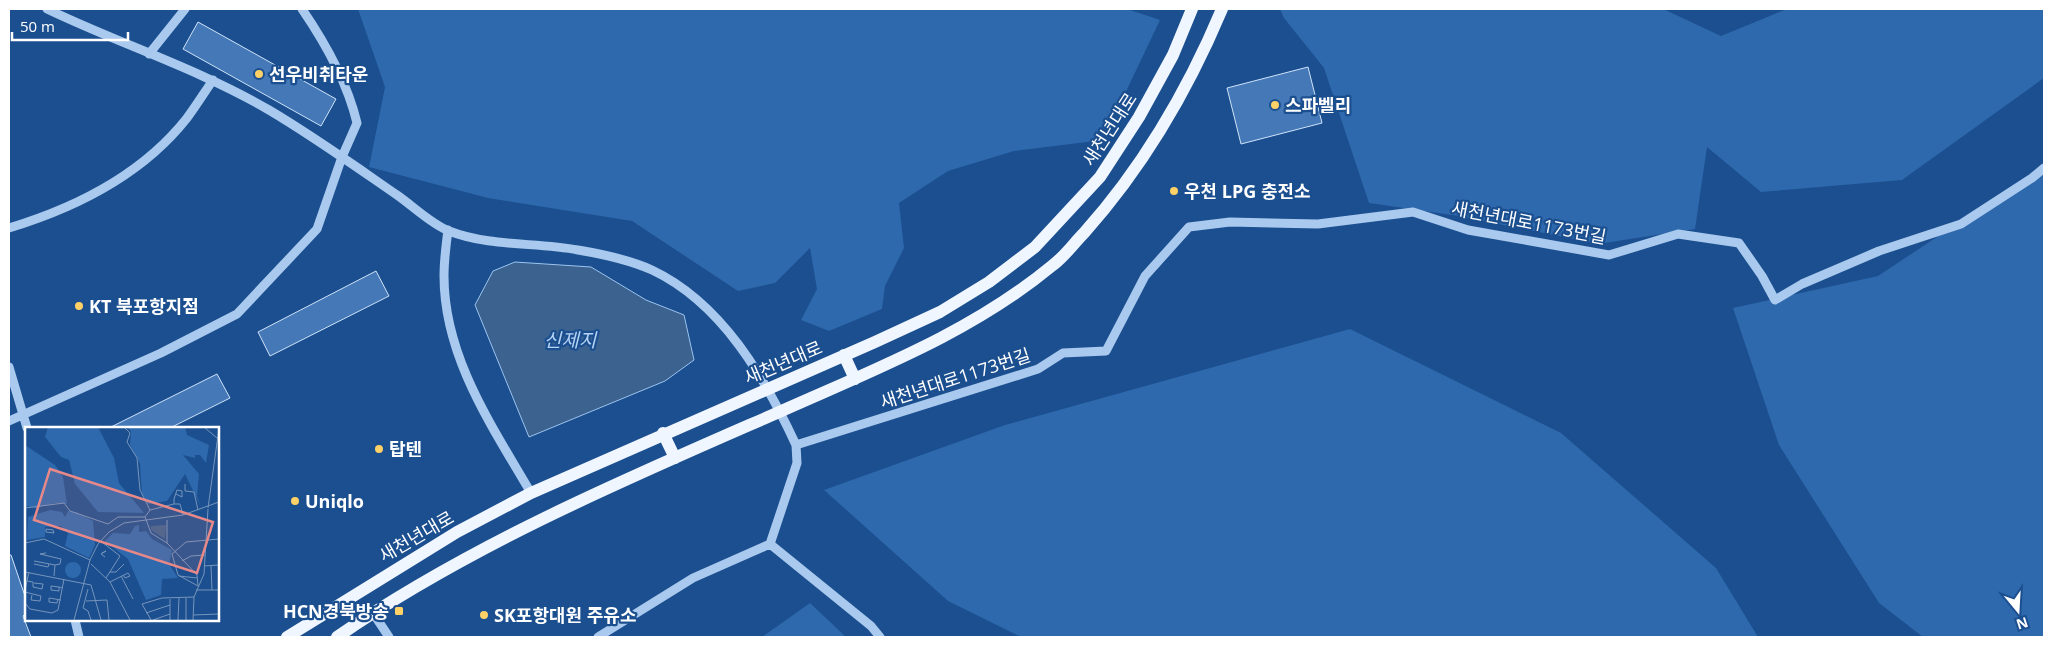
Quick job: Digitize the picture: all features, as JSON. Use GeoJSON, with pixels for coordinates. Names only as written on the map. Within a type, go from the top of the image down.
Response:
{"type":"FeatureCollection","features":[{"type":"Feature","properties":{"kind":"main road","name":"새천년대로"},"geometry":{"type":"LineString","coordinates":[[287,637],[457,532],[531,493],[940,312],[989,282],[1035,246],[1100,177],[1139,118],[1173,55],[1192,9]]}},
{"type":"Feature","properties":{"kind":"main road"},"geometry":{"type":"LineString","coordinates":[[337,637],[373,613],[469,557],[578,502],[855,379],[951,334],[1010,299],[1056,264],[1109,204],[1155,139],[1193,73],[1222,9]]}},
{"type":"Feature","properties":{"kind":"main road"},"geometry":{"type":"LineString","coordinates":[[844,355],[855,379]]}},
{"type":"Feature","properties":{"kind":"main road"},"geometry":{"type":"LineString","coordinates":[[664,434],[675,458]]}},
{"type":"Feature","properties":{"kind":"street"},"geometry":{"type":"LineString","coordinates":[[47,9],[213,80],[269,110],[342,157],[448,230],[484,240],[578,250],[651,269],[671,280],[719,320],[741,349],[766,388],[780,411],[796,445],[797,463],[770,544],[693,578],[598,637]]}},
{"type":"Feature","properties":{"kind":"street"},"geometry":{"type":"LineString","coordinates":[[149,54],[185,9]]}},
{"type":"Feature","properties":{"kind":"street"},"geometry":{"type":"LineString","coordinates":[[9,421],[24,416],[161,353],[237,314],[317,229],[342,157],[357,123],[353,106],[324,43],[302,9]]}},
{"type":"Feature","properties":{"kind":"street"},"geometry":{"type":"LineString","coordinates":[[9,228],[86,198],[130,172],[186,119],[213,80]]}},
{"type":"Feature","properties":{"kind":"street","name":"새천년대로1173번길"},"geometry":{"type":"LineString","coordinates":[[796,445],[1038,370],[1063,354],[1106,351],[1145,276],[1189,227],[1230,222],[1318,224],[1413,212],[1468,230],[1609,255],[1678,234],[1739,243],[1762,276],[1775,300],[1802,284],[1879,251],[1961,224],[2032,178],[2044,168]]}},
{"type":"Feature","properties":{"kind":"street"},"geometry":{"type":"LineString","coordinates":[[448,230],[444,277],[452,336],[470,388],[531,493]]}},
{"type":"Feature","properties":{"kind":"street"},"geometry":{"type":"LineString","coordinates":[[9,367],[27,427]]}},
{"type":"Feature","properties":{"kind":"street"},"geometry":{"type":"LineString","coordinates":[[770,544],[871,626],[880,637]]}},
{"type":"Feature","properties":{"kind":"street"},"geometry":{"type":"LineString","coordinates":[[373,613],[389,637]]}},
{"type":"Feature","properties":{"kind":"street"},"geometry":{"type":"LineString","coordinates":[[75,621],[79,637]]}},
{"type":"Feature","properties":{"kind":"shaded area"},"geometry":{"type":"Polygon","coordinates":[[[358,9],[1127,9],[1160,20],[1103,140],[1014,151],[948,171],[899,203],[904,248],[885,286],[882,309],[829,331],[801,320],[817,289],[810,248],[775,283],[738,291],[632,221],[488,198],[369,167],[385,87],[358,9]]]}},
{"type":"Feature","properties":{"kind":"shaded area"},"geometry":{"type":"Polygon","coordinates":[[[1280,9],[1663,9],[1721,36],[1787,9],[2044,9],[2044,78],[1902,180],[1761,192],[1707,147],[1695,229],[1598,244],[1459,216],[1369,203],[1324,68],[1284,18],[1280,9]]]}},
{"type":"Feature","properties":{"kind":"shaded area"},"geometry":{"type":"Polygon","coordinates":[[[2044,166],[2044,637],[1923,637],[1879,603],[1779,445],[1733,308],[1878,276],[2044,166]]]}},
{"type":"Feature","properties":{"kind":"shaded area"},"geometry":{"type":"Polygon","coordinates":[[[1350,329],[1561,433],[1716,568],[1758,637],[1021,637],[948,601],[824,490],[1005,425],[1350,329]]]}},
{"type":"Feature","properties":{"kind":"shaded area"},"geometry":{"type":"Polygon","coordinates":[[[810,603],[846,637],[762,637],[810,603]]]}},
{"type":"Feature","properties":{"kind":"water","name":"신제지"},"geometry":{"type":"Polygon","coordinates":[[[515,262],[591,267],[646,300],[684,315],[694,360],[665,381],[529,437],[475,305],[493,271],[515,262]]]}},
{"type":"Feature","properties":{"kind":"building","name":"선우비취타운"},"geometry":{"type":"Polygon","coordinates":[[[198,22],[336,99],[321,126],[183,49],[198,22]]]}},
{"type":"Feature","properties":{"kind":"building","name":"스파벨리"},"geometry":{"type":"Polygon","coordinates":[[[1308,67],[1322,123],[1241,144],[1227,88],[1308,67]]]}},
{"type":"Feature","properties":{"kind":"building"},"geometry":{"type":"Polygon","coordinates":[[[376,271],[389,296],[270,356],[258,332],[376,271]]]}},
{"type":"Feature","properties":{"kind":"building"},"geometry":{"type":"Polygon","coordinates":[[[217,374],[230,398],[172,427],[111,427],[217,374]]]}},
{"type":"Feature","properties":{"kind":"building"},"geometry":{"type":"Polygon","coordinates":[[[9,555],[11,555],[25,596],[25,614],[23,616],[31,637],[9,637],[9,555]]]}},
{"type":"Feature","properties":{"kind":"place","name":"선우비취타운"},"geometry":{"type":"Point","coordinates":[259,74]}},
{"type":"Feature","properties":{"kind":"place","name":"스파벨리"},"geometry":{"type":"Point","coordinates":[1275,105]}},
{"type":"Feature","properties":{"kind":"place","name":"우천 LPG 충전소"},"geometry":{"type":"Point","coordinates":[1174,191]}},
{"type":"Feature","properties":{"kind":"place","name":"KT 북포항지점"},"geometry":{"type":"Point","coordinates":[79,306]}},
{"type":"Feature","properties":{"kind":"place","name":"탑텐"},"geometry":{"type":"Point","coordinates":[379,449]}},
{"type":"Feature","properties":{"kind":"place","name":"Uniqlo"},"geometry":{"type":"Point","coordinates":[295,501]}},
{"type":"Feature","properties":{"kind":"place","name":"HCN경북방송"},"geometry":{"type":"Point","coordinates":[399,611]}},
{"type":"Feature","properties":{"kind":"place","name":"SK포항대원 주유소"},"geometry":{"type":"Point","coordinates":[484,615]}}]}
